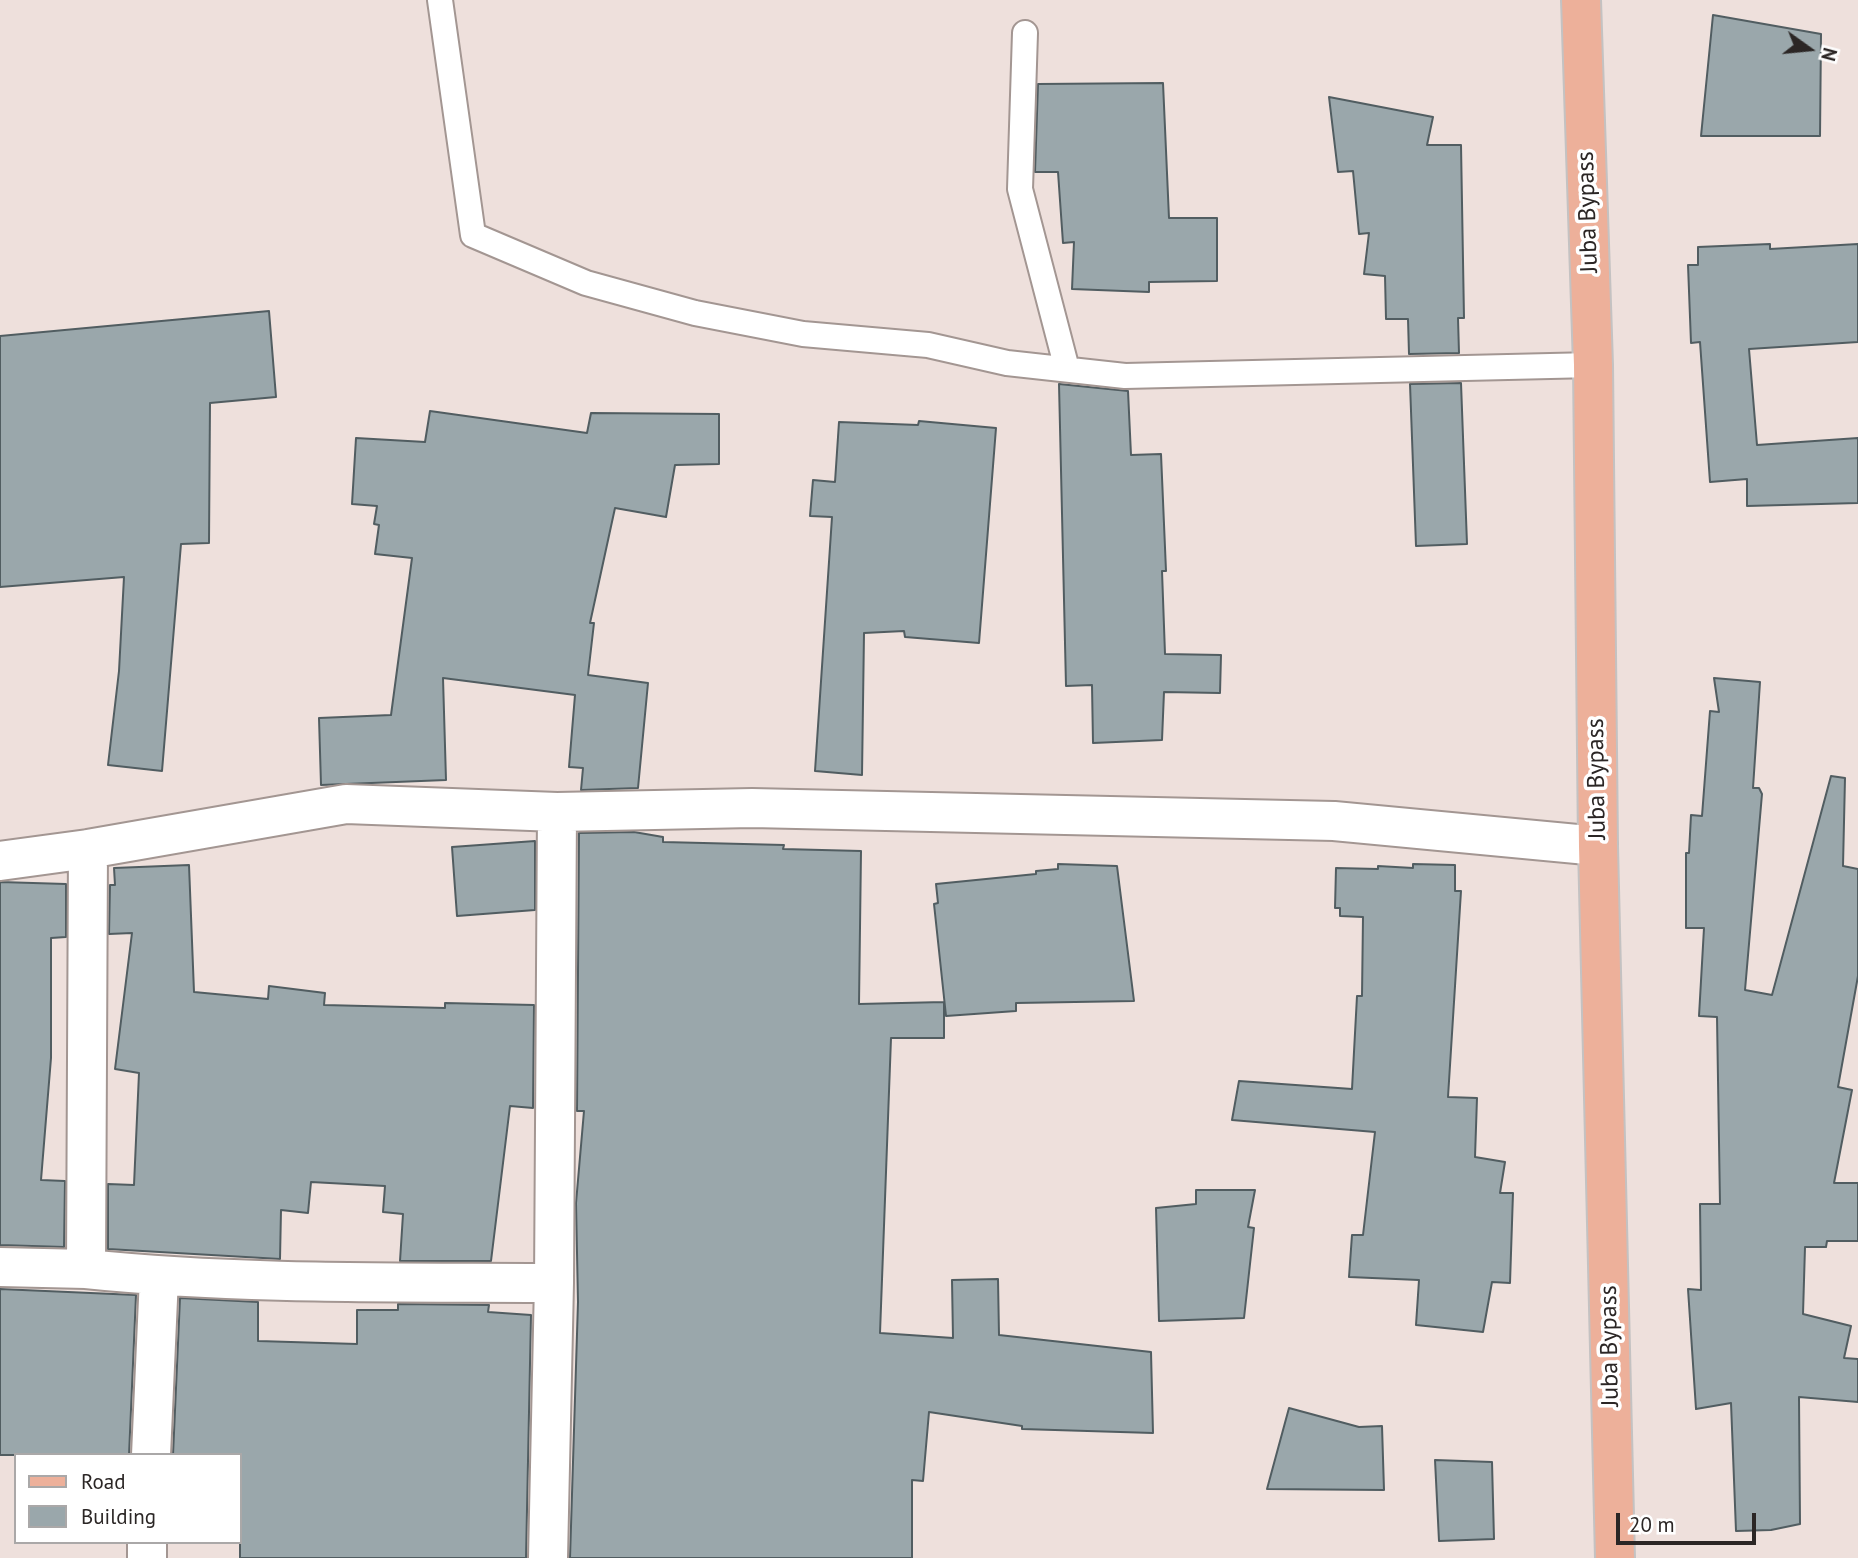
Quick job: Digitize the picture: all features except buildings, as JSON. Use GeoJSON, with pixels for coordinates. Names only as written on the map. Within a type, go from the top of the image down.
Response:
{"type":"FeatureCollection","features":[{"type":"Feature","properties":{"kind":"main road","name":"Juba Bypass"},"geometry":{"type":"LineString","coordinates":[[1581,0],[1593,365],[1598,846],[1615,1558]]}},
{"type":"Feature","properties":{"kind":"street"},"geometry":{"type":"LineString","coordinates":[[0,861],[88,849],[346,803],[557,812],[752,808],[1334,821],[1598,846]]}},
{"type":"Feature","properties":{"kind":"street"},"geometry":{"type":"LineString","coordinates":[[548,1558],[554,1283],[557,812]]}},
{"type":"Feature","properties":{"kind":"street"},"geometry":{"type":"LineString","coordinates":[[86,1269],[88,849]]}},
{"type":"Feature","properties":{"kind":"street"},"geometry":{"type":"LineString","coordinates":[[0,1267],[86,1269],[159,1277],[317,1282],[554,1283]]}},
{"type":"Feature","properties":{"kind":"street"},"geometry":{"type":"LineString","coordinates":[[151,1453],[159,1277]]}},
{"type":"Feature","properties":{"kind":"lane"},"geometry":{"type":"LineString","coordinates":[[440,0],[473,235],[586,283],[695,313],[803,334],[928,345],[1007,363],[1125,376],[1593,365]]}},
{"type":"Feature","properties":{"kind":"lane"},"geometry":{"type":"LineString","coordinates":[[1025,33],[1020,189],[1068,369]]}}]}
